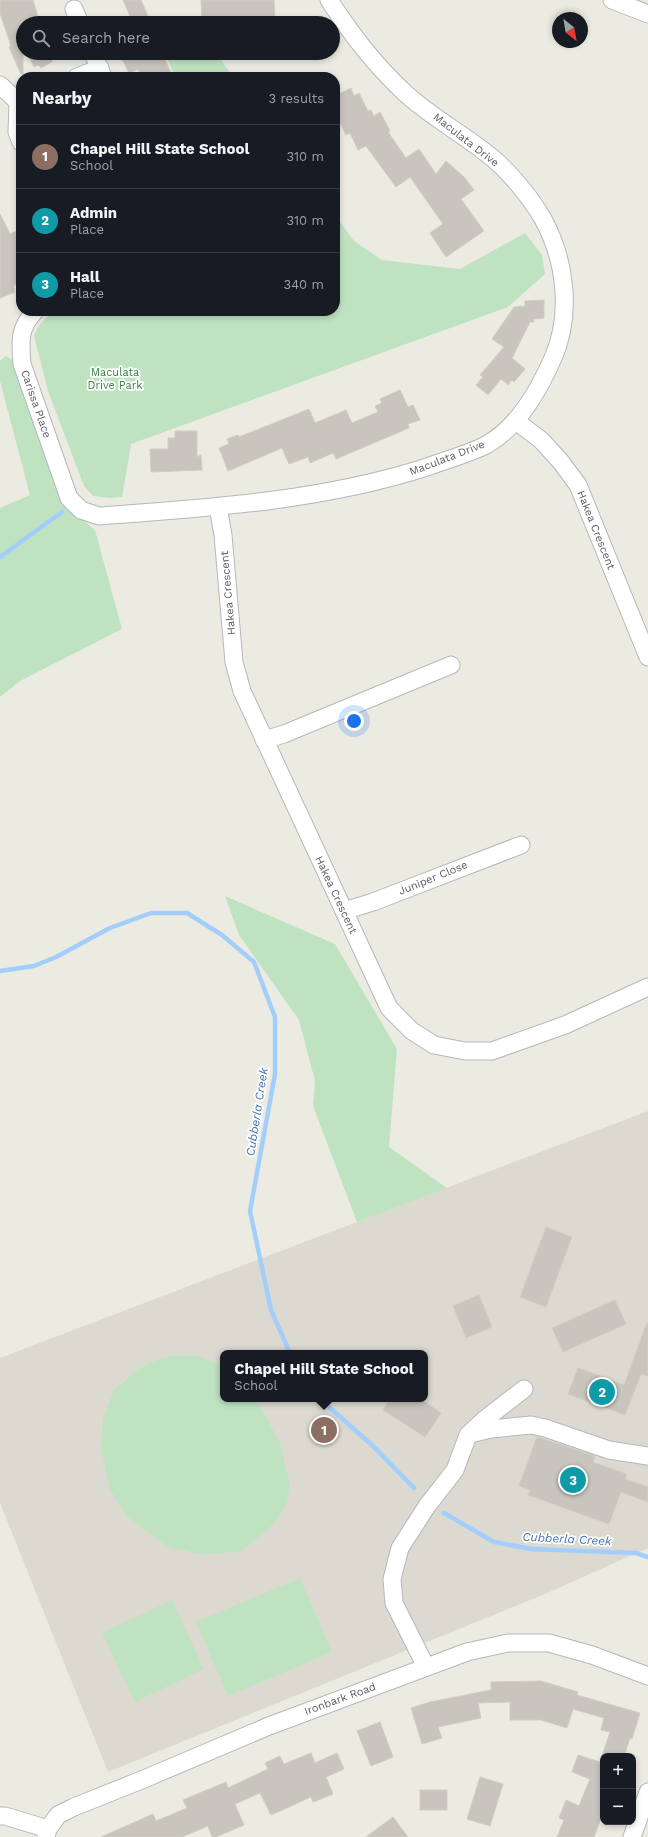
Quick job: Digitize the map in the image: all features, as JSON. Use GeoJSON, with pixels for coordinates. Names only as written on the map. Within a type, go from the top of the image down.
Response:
{"type":"FeatureCollection","features":[{"type":"Feature","properties":{"kind":"street","name":"Maculata Drive"},"geometry":{"type":"LineString","coordinates":[[329,0],[340,16]]}},
{"type":"Feature","properties":{"kind":"street"},"geometry":{"type":"LineString","coordinates":[[612,0],[648,14]]}},
{"type":"Feature","properties":{"kind":"street","name":"Maculata Drive"},"geometry":{"type":"LineString","coordinates":[[69,498],[82,510],[99,516],[218,507],[347,488],[394,478],[443,462],[487,444],[516,421],[543,382],[560,342],[564,300],[560,258],[542,219],[517,184],[493,158],[407,94],[384,72],[357,42],[340,16]]}},
{"type":"Feature","properties":{"kind":"street"},"geometry":{"type":"LineString","coordinates":[[88,72],[99,66]]}},
{"type":"Feature","properties":{"kind":"street"},"geometry":{"type":"LineString","coordinates":[[0,85],[16,98]]}},
{"type":"Feature","properties":{"kind":"street","name":"Carissa Place"},"geometry":{"type":"LineString","coordinates":[[30,316],[26,321],[20,340],[22,364],[69,498]]}},
{"type":"Feature","properties":{"kind":"street","name":"Hakea Crescent"},"geometry":{"type":"LineString","coordinates":[[516,421],[541,440],[561,462],[578,486],[648,657]]}},
{"type":"Feature","properties":{"kind":"street","name":"Hakea Crescent"},"geometry":{"type":"LineString","coordinates":[[218,507],[223,535],[234,662],[242,691],[389,1008],[412,1031],[434,1045],[465,1051],[492,1051],[565,1025],[648,987]]}},
{"type":"Feature","properties":{"kind":"street"},"geometry":{"type":"LineString","coordinates":[[264,740],[284,734],[451,665]]}},
{"type":"Feature","properties":{"kind":"street","name":"Juniper Close"},"geometry":{"type":"LineString","coordinates":[[344,911],[373,902],[521,845]]}},
{"type":"Feature","properties":{"kind":"street"},"geometry":{"type":"LineString","coordinates":[[426,1667],[394,1603],[392,1579],[400,1548],[427,1506],[455,1470],[468,1435],[484,1420],[524,1389]]}},
{"type":"Feature","properties":{"kind":"street"},"geometry":{"type":"LineString","coordinates":[[468,1435],[491,1429],[531,1425],[546,1428],[609,1450],[648,1456]]}},
{"type":"Feature","properties":{"kind":"street","name":"Ironbark Road"},"geometry":{"type":"LineString","coordinates":[[47,1833],[58,1815],[74,1807],[268,1726],[467,1652],[508,1644],[549,1643],[592,1655],[648,1676]]}},
{"type":"Feature","properties":{"kind":"street"},"geometry":{"type":"LineString","coordinates":[[632,1837],[648,1792]]}},
{"type":"Feature","properties":{"kind":"street"},"geometry":{"type":"LineString","coordinates":[[0,1816],[10,1817],[47,1833]]}},
{"type":"Feature","properties":{"kind":"shaded area"},"geometry":{"type":"Polygon","coordinates":[[[648,1111],[648,1548],[545,1594],[108,1772],[0,1503],[0,1358],[648,1111]]]}},
{"type":"Feature","properties":{"kind":"green space"},"geometry":{"type":"Polygon","coordinates":[[[168,60],[221,60],[229,72],[173,72],[168,60]]]}},
{"type":"Feature","properties":{"kind":"green space","name":"Maculata Drive Park"},"geometry":{"type":"Polygon","coordinates":[[[340,222],[354,241],[382,260],[460,269],[525,233],[542,255],[545,274],[508,307],[131,444],[122,497],[110,498],[93,496],[84,486],[48,391],[34,336],[39,325],[48,316],[340,316],[340,222]]]}},
{"type":"Feature","properties":{"kind":"green space"},"geometry":{"type":"Polygon","coordinates":[[[6,356],[13,360],[62,502],[95,530],[122,629],[20,681],[0,697],[0,508],[30,495],[0,381],[0,361],[6,356]]]}},
{"type":"Feature","properties":{"kind":"green space"},"geometry":{"type":"Polygon","coordinates":[[[225,896],[335,944],[397,1049],[389,1147],[447,1188],[357,1222],[313,1106],[315,1081],[299,1020],[239,935],[225,896]]]}},
{"type":"Feature","properties":{"kind":"green space"},"geometry":{"type":"Polygon","coordinates":[[[172,1356],[198,1356],[220,1365],[220,1402],[258,1402],[280,1443],[290,1484],[287,1503],[274,1524],[242,1551],[203,1555],[166,1546],[128,1517],[110,1490],[101,1450],[103,1419],[114,1390],[137,1370],[156,1360],[172,1356]]]}},
{"type":"Feature","properties":{"kind":"green space"},"geometry":{"type":"Polygon","coordinates":[[[300,1578],[332,1652],[228,1696],[196,1622],[300,1578]]]}},
{"type":"Feature","properties":{"kind":"green space"},"geometry":{"type":"Polygon","coordinates":[[[172,1600],[204,1669],[135,1702],[102,1633],[172,1600]]]}},
{"type":"Feature","properties":{"kind":"building"},"geometry":{"type":"Polygon","coordinates":[[[0,0],[33,0],[38,16],[16,16],[16,60],[23,60],[23,72],[20,72],[9,47],[11,46],[0,13],[0,0]]]}},
{"type":"Feature","properties":{"kind":"building"},"geometry":{"type":"Polygon","coordinates":[[[123,0],[141,0],[148,16],[130,16],[123,0]]]}},
{"type":"Feature","properties":{"kind":"building"},"geometry":{"type":"Polygon","coordinates":[[[201,0],[274,0],[275,16],[202,16],[201,0]]]}},
{"type":"Feature","properties":{"kind":"building"},"geometry":{"type":"Polygon","coordinates":[[[30,60],[52,60],[52,62],[41,68],[38,65],[34,67],[30,60]]]}},
{"type":"Feature","properties":{"kind":"building"},"geometry":{"type":"Polygon","coordinates":[[[122,60],[165,60],[171,72],[140,72],[138,69],[128,72],[122,60]]]}},
{"type":"Feature","properties":{"kind":"building"},"geometry":{"type":"Polygon","coordinates":[[[351,88],[354,96],[359,93],[368,111],[371,110],[374,116],[380,112],[390,131],[388,132],[406,158],[419,149],[436,174],[446,161],[464,177],[474,190],[461,199],[484,231],[446,257],[430,233],[443,224],[410,177],[396,187],[366,146],[358,150],[350,133],[346,135],[340,123],[340,94],[351,88]]]}},
{"type":"Feature","properties":{"kind":"building"},"geometry":{"type":"Polygon","coordinates":[[[0,214],[10,234],[16,231],[16,285],[13,286],[15,292],[0,298],[0,214]]]}},
{"type":"Feature","properties":{"kind":"building"},"geometry":{"type":"Polygon","coordinates":[[[544,300],[544,318],[533,319],[534,322],[530,322],[512,358],[525,369],[514,382],[512,380],[508,385],[501,379],[488,395],[476,385],[483,377],[480,375],[504,347],[492,339],[514,307],[525,306],[525,301],[544,300]]]}},
{"type":"Feature","properties":{"kind":"building"},"geometry":{"type":"Polygon","coordinates":[[[400,390],[408,407],[413,405],[420,420],[408,424],[409,428],[336,459],[333,453],[310,463],[308,457],[289,464],[282,448],[228,471],[219,448],[229,444],[227,439],[238,435],[239,437],[309,409],[315,423],[346,410],[352,423],[378,412],[375,406],[382,403],[380,399],[400,390]]]}},
{"type":"Feature","properties":{"kind":"building"},"geometry":{"type":"Polygon","coordinates":[[[175,431],[197,431],[197,457],[201,455],[202,470],[151,472],[150,449],[168,449],[168,438],[175,438],[175,431]]]}},
{"type":"Feature","properties":{"kind":"building"},"geometry":{"type":"Polygon","coordinates":[[[546,1227],[572,1237],[546,1307],[520,1297],[546,1227]]]}},
{"type":"Feature","properties":{"kind":"building"},"geometry":{"type":"Polygon","coordinates":[[[479,1295],[492,1327],[466,1338],[453,1306],[479,1295]]]}},
{"type":"Feature","properties":{"kind":"building"},"geometry":{"type":"Polygon","coordinates":[[[615,1300],[626,1324],[563,1352],[552,1328],[615,1300]]]}},
{"type":"Feature","properties":{"kind":"building"},"geometry":{"type":"Polygon","coordinates":[[[647,1323],[648,1376],[641,1374],[625,1415],[568,1394],[578,1368],[624,1385],[647,1323]]]}},
{"type":"Feature","properties":{"kind":"building"},"geometry":{"type":"Polygon","coordinates":[[[388,1402],[425,1402],[441,1413],[425,1437],[383,1410],[388,1402]]]}},
{"type":"Feature","properties":{"kind":"building"},"geometry":{"type":"Polygon","coordinates":[[[537,1437],[595,1456],[593,1462],[627,1474],[625,1479],[648,1487],[648,1502],[621,1492],[609,1524],[528,1495],[530,1490],[519,1486],[537,1437]]]}},
{"type":"Feature","properties":{"kind":"building"},"geometry":{"type":"Polygon","coordinates":[[[541,1681],[578,1692],[577,1695],[640,1713],[632,1739],[630,1738],[625,1753],[603,1753],[610,1732],[601,1730],[604,1718],[573,1709],[567,1728],[541,1720],[510,1720],[510,1702],[478,1703],[481,1718],[438,1727],[442,1738],[422,1744],[411,1708],[430,1702],[491,1690],[491,1682],[541,1681]]]}},
{"type":"Feature","properties":{"kind":"building"},"geometry":{"type":"Polygon","coordinates":[[[380,1722],[393,1757],[371,1766],[357,1731],[380,1722]]]}},
{"type":"Feature","properties":{"kind":"building"},"geometry":{"type":"Polygon","coordinates":[[[311,1753],[315,1763],[337,1753],[344,1769],[326,1777],[333,1794],[313,1802],[311,1797],[271,1815],[260,1793],[235,1804],[244,1825],[216,1837],[212,1837],[208,1826],[182,1837],[101,1837],[153,1814],[156,1821],[187,1808],[183,1800],[226,1782],[228,1788],[268,1769],[265,1763],[280,1756],[284,1764],[311,1753]]]}},
{"type":"Feature","properties":{"kind":"building"},"geometry":{"type":"Polygon","coordinates":[[[578,1755],[600,1762],[600,1821],[594,1837],[557,1837],[564,1820],[559,1818],[566,1800],[579,1806],[590,1779],[572,1772],[578,1755]]]}},
{"type":"Feature","properties":{"kind":"building"},"geometry":{"type":"Polygon","coordinates":[[[480,1777],[503,1784],[490,1826],[467,1819],[480,1777]]]}},
{"type":"Feature","properties":{"kind":"building"},"geometry":{"type":"Polygon","coordinates":[[[420,1790],[447,1790],[447,1810],[420,1810],[420,1790]]]}},
{"type":"Feature","properties":{"kind":"building"},"geometry":{"type":"Polygon","coordinates":[[[393,1817],[408,1837],[366,1837],[393,1817]]]}},
{"type":"Feature","properties":{"kind":"waterway"},"geometry":{"type":"LineString","coordinates":[[0,557],[62,512]]}},
{"type":"Feature","properties":{"kind":"waterway","name":"Cubberla Creek"},"geometry":{"type":"LineString","coordinates":[[0,971],[34,966],[56,957],[110,928],[151,913],[187,913],[222,935],[254,962],[275,1017],[275,1074],[250,1211],[271,1310],[289,1350]]}},
{"type":"Feature","properties":{"kind":"waterway","name":"Cubberla Creek"},"geometry":{"type":"LineString","coordinates":[[323,1402],[374,1447],[414,1488]]}},
{"type":"Feature","properties":{"kind":"waterway","name":"Cubberla Creek"},"geometry":{"type":"LineString","coordinates":[[444,1513],[494,1542],[531,1549],[636,1553],[648,1557]]}},
{"type":"Feature","properties":{"kind":"place","name":"Admin"},"geometry":{"type":"Point","coordinates":[602,1392]}},
{"type":"Feature","properties":{"kind":"place","name":"Chapel Hill State School"},"geometry":{"type":"Point","coordinates":[324,1430]}},
{"type":"Feature","properties":{"kind":"place","name":"Hall"},"geometry":{"type":"Point","coordinates":[573,1480]}}]}
